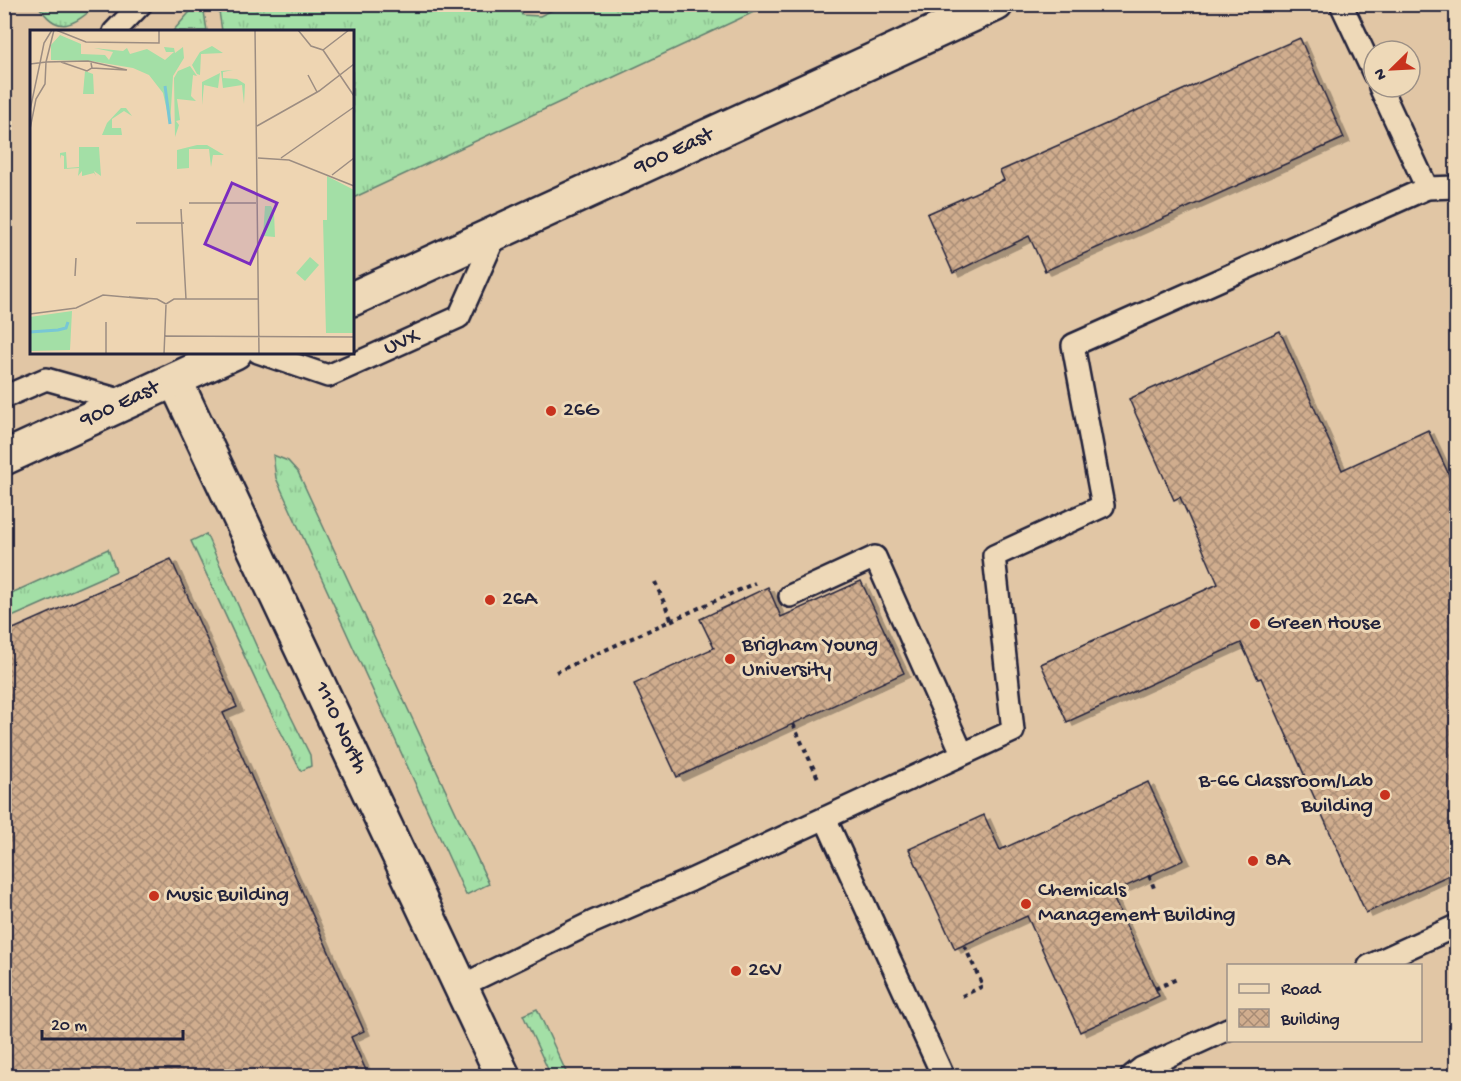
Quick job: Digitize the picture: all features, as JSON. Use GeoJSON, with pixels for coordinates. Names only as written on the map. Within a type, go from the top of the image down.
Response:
{"type":"FeatureCollection","features":[{"type":"Feature","properties":{"kind":"main road","name":"900 East"},"geometry":{"type":"LineString","coordinates":[[354,298],[996,4]]}},
{"type":"Feature","properties":{"kind":"main road","name":"900 East"},"geometry":{"type":"LineString","coordinates":[[4,458],[231,354]]}},
{"type":"Feature","properties":{"kind":"main road","name":"1110 North"},"geometry":{"type":"LineString","coordinates":[[176,380],[504,1077]]}},
{"type":"Feature","properties":{"kind":"lane"},"geometry":{"type":"LineString","coordinates":[[116,30],[141,4]]}},
{"type":"Feature","properties":{"kind":"lane"},"geometry":{"type":"LineString","coordinates":[[1341,4],[1362,49]]}},
{"type":"Feature","properties":{"kind":"lane"},"geometry":{"type":"LineString","coordinates":[[1386,99],[1427,188]]}},
{"type":"Feature","properties":{"kind":"lane"},"geometry":{"type":"LineString","coordinates":[[461,986],[593,922],[1013,731],[994,556],[1103,507],[1073,345],[1427,188],[1456,187]]}},
{"type":"Feature","properties":{"kind":"lane","name":"UVX"},"geometry":{"type":"LineString","coordinates":[[264,354],[328,375],[459,317],[497,232]]}},
{"type":"Feature","properties":{"kind":"lane"},"geometry":{"type":"LineString","coordinates":[[4,397],[46,379],[127,402]]}},
{"type":"Feature","properties":{"kind":"lane"},"geometry":{"type":"LineString","coordinates":[[790,596],[874,557],[962,753]]}},
{"type":"Feature","properties":{"kind":"lane"},"geometry":{"type":"LineString","coordinates":[[825,818],[944,1077]]}},
{"type":"Feature","properties":{"kind":"lane"},"geometry":{"type":"LineString","coordinates":[[1373,964],[1456,926]]}},
{"type":"Feature","properties":{"kind":"lane"},"geometry":{"type":"LineString","coordinates":[[1132,1077],[1142,1068],[1227,1029]]}},
{"type":"Feature","properties":{"kind":"path"},"geometry":{"type":"LineString","coordinates":[[655,582],[672,621]]}},
{"type":"Feature","properties":{"kind":"path"},"geometry":{"type":"LineString","coordinates":[[556,672],[750,586]]}},
{"type":"Feature","properties":{"kind":"path"},"geometry":{"type":"LineString","coordinates":[[793,724],[818,778]]}},
{"type":"Feature","properties":{"kind":"path"},"geometry":{"type":"LineString","coordinates":[[1149,875],[1154,888]]}},
{"type":"Feature","properties":{"kind":"path"},"geometry":{"type":"LineString","coordinates":[[962,996],[983,986],[964,945]]}},
{"type":"Feature","properties":{"kind":"path"},"geometry":{"type":"LineString","coordinates":[[1155,989],[1177,979]]}},
{"type":"Feature","properties":{"kind":"shaded area","name":"Brigham Young University"},"geometry":{"type":"Polygon","coordinates":[[[5,5],[1456,5],[1456,1076],[5,1076],[5,5]]]}},
{"type":"Feature","properties":{"kind":"green space"},"geometry":{"type":"Polygon","coordinates":[[[517,4],[522,15],[540,16],[563,5],[769,5],[354,198],[354,30],[222,30],[218,5],[517,4]]]}},
{"type":"Feature","properties":{"kind":"green space"},"geometry":{"type":"Polygon","coordinates":[[[38,5],[97,5],[81,18],[66,25],[52,21],[38,5]]]}},
{"type":"Feature","properties":{"kind":"green space"},"geometry":{"type":"Polygon","coordinates":[[[196,5],[203,5],[207,30],[174,30],[196,5]]]}},
{"type":"Feature","properties":{"kind":"green space"},"geometry":{"type":"Polygon","coordinates":[[[273,455],[288,461],[298,472],[489,884],[466,895],[276,478],[273,455]]]}},
{"type":"Feature","properties":{"kind":"green space"},"geometry":{"type":"Polygon","coordinates":[[[206,534],[260,654],[310,755],[311,766],[301,771],[267,705],[191,541],[206,534]]]}},
{"type":"Feature","properties":{"kind":"green space"},"geometry":{"type":"Polygon","coordinates":[[[108,549],[116,571],[5,620],[5,596],[108,549]]]}},
{"type":"Feature","properties":{"kind":"green space"},"geometry":{"type":"Polygon","coordinates":[[[537,1009],[568,1076],[551,1076],[523,1015],[537,1009]]]}},
{"type":"Feature","properties":{"kind":"building"},"geometry":{"type":"Polygon","coordinates":[[[1300,38],[1344,138],[1045,271],[1029,236],[953,273],[927,214],[1004,180],[1000,171],[1300,38]]]}},
{"type":"Feature","properties":{"kind":"building"},"geometry":{"type":"Polygon","coordinates":[[[1280,331],[1342,470],[1428,430],[1456,490],[1456,872],[1366,913],[1261,678],[1258,679],[1241,643],[1067,722],[1041,664],[1218,584],[1180,497],[1174,500],[1129,399],[1280,331]]]}},
{"type":"Feature","properties":{"kind":"building","name":"Music Building"},"geometry":{"type":"Polygon","coordinates":[[[171,559],[237,707],[223,713],[364,1031],[351,1037],[369,1077],[4,1077],[4,633],[171,559]]]}},
{"type":"Feature","properties":{"kind":"building"},"geometry":{"type":"Polygon","coordinates":[[[861,581],[904,673],[677,777],[634,684],[714,648],[700,619],[768,587],[781,617],[861,581]]]}},
{"type":"Feature","properties":{"kind":"building","name":"Chemicals Management Building"},"geometry":{"type":"Polygon","coordinates":[[[1148,782],[1184,860],[1111,893],[1159,996],[1080,1032],[1027,916],[955,949],[909,849],[984,815],[1000,850],[1148,782]]]}},
{"type":"Feature","properties":{"kind":"place","name":"26G"},"geometry":{"type":"Point","coordinates":[551,411]}},
{"type":"Feature","properties":{"kind":"place","name":"26A"},"geometry":{"type":"Point","coordinates":[490,600]}},
{"type":"Feature","properties":{"kind":"place","name":"Green House"},"geometry":{"type":"Point","coordinates":[1255,624]}},
{"type":"Feature","properties":{"kind":"place","name":"Brigham Young University"},"geometry":{"type":"Point","coordinates":[730,659]}},
{"type":"Feature","properties":{"kind":"place","name":"B-66 Classroom/Lab Building"},"geometry":{"type":"Point","coordinates":[1385,795]}},
{"type":"Feature","properties":{"kind":"place","name":"8A"},"geometry":{"type":"Point","coordinates":[1253,861]}},
{"type":"Feature","properties":{"kind":"place","name":"Music Building"},"geometry":{"type":"Point","coordinates":[154,896]}},
{"type":"Feature","properties":{"kind":"place","name":"Chemicals Management Building"},"geometry":{"type":"Point","coordinates":[1026,904]}},
{"type":"Feature","properties":{"kind":"place","name":"26V"},"geometry":{"type":"Point","coordinates":[736,971]}}]}
